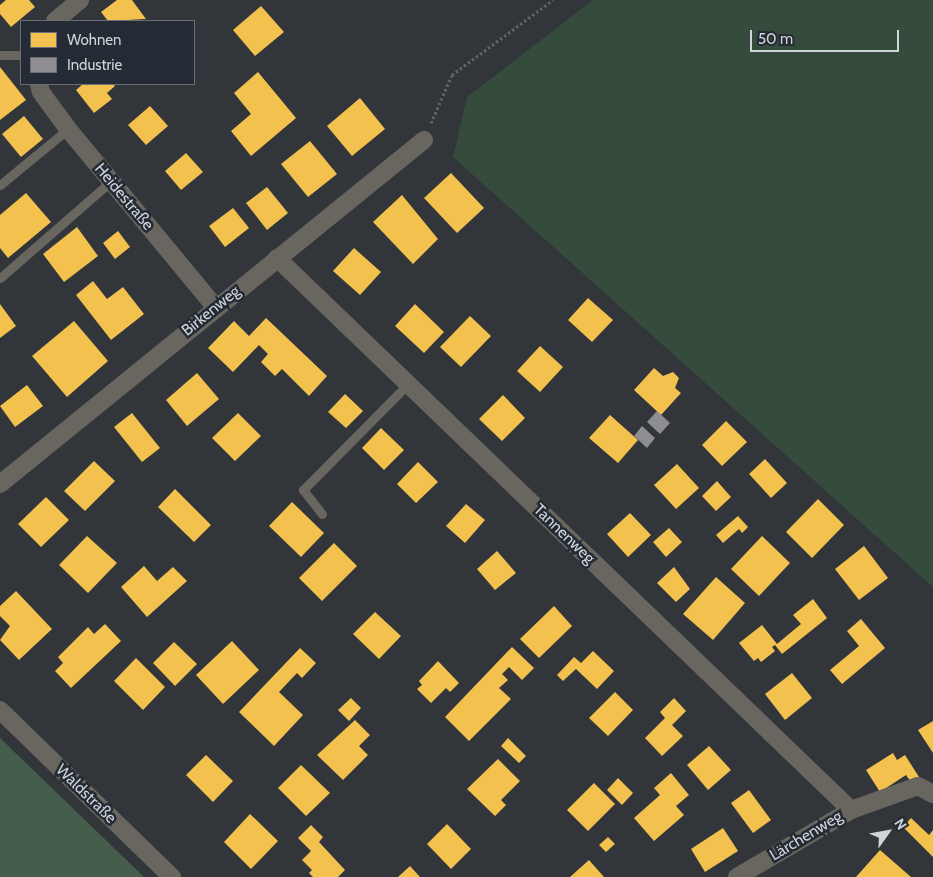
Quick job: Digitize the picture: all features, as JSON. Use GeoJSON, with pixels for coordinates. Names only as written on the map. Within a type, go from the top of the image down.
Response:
{"type":"FeatureCollection","features":[{"type":"Feature","properties":{"kind":"street"},"geometry":{"type":"LineString","coordinates":[[56,20],[80,0]]}},
{"type":"Feature","properties":{"kind":"street","name":"Heidestraße"},"geometry":{"type":"LineString","coordinates":[[39,85],[41,92],[68,129],[215,308]]}},
{"type":"Feature","properties":{"kind":"street","name":"Birkenweg"},"geometry":{"type":"LineString","coordinates":[[0,484],[424,140]]}},
{"type":"Feature","properties":{"kind":"street","name":"Tannenweg"},"geometry":{"type":"LineString","coordinates":[[277,258],[851,810]]}},
{"type":"Feature","properties":{"kind":"street","name":"Waldstraße"},"geometry":{"type":"LineString","coordinates":[[0,710],[172,877]]}},
{"type":"Feature","properties":{"kind":"street","name":"Lärchenweg"},"geometry":{"type":"LineString","coordinates":[[737,877],[851,810],[918,786],[933,794]]}},
{"type":"Feature","properties":{"kind":"lane"},"geometry":{"type":"LineString","coordinates":[[0,55],[20,55]]}},
{"type":"Feature","properties":{"kind":"lane"},"geometry":{"type":"LineString","coordinates":[[0,185],[68,129]]}},
{"type":"Feature","properties":{"kind":"lane"},"geometry":{"type":"LineString","coordinates":[[0,278],[111,182]]}},
{"type":"Feature","properties":{"kind":"lane"},"geometry":{"type":"LineString","coordinates":[[322,514],[302,490],[408,384]]}},
{"type":"Feature","properties":{"kind":"path"},"geometry":{"type":"LineString","coordinates":[[424,140],[452,75],[553,0]]}},
{"type":"Feature","properties":{"kind":"green space"},"geometry":{"type":"Polygon","coordinates":[[[593,0],[933,0],[933,587],[453,157],[467,97],[593,0]]]}},
{"type":"Feature","properties":{"kind":"green space"},"geometry":{"type":"Polygon","coordinates":[[[0,738],[144,877],[0,877],[0,738]]]}},
{"type":"Feature","properties":{"kind":"building: Wohnen"},"geometry":{"type":"Polygon","coordinates":[[[6,0],[29,0],[35,7],[11,27],[0,14],[0,5],[6,0]]]}},
{"type":"Feature","properties":{"kind":"building: Wohnen"},"geometry":{"type":"Polygon","coordinates":[[[117,0],[132,0],[146,19],[107,20],[101,12],[117,0]]]}},
{"type":"Feature","properties":{"kind":"building: Wohnen"},"geometry":{"type":"Polygon","coordinates":[[[261,6],[284,32],[255,56],[233,30],[261,6]]]}},
{"type":"Feature","properties":{"kind":"building: Wohnen"},"geometry":{"type":"Polygon","coordinates":[[[0,67],[26,100],[0,120],[0,67]]]}},
{"type":"Feature","properties":{"kind":"building: Wohnen"},"geometry":{"type":"Polygon","coordinates":[[[258,72],[296,118],[251,156],[231,131],[251,114],[234,93],[258,72]]]}},
{"type":"Feature","properties":{"kind":"building: Wohnen"},"geometry":{"type":"Polygon","coordinates":[[[82,85],[115,86],[107,93],[112,99],[94,113],[76,90],[82,85]]]}},
{"type":"Feature","properties":{"kind":"building: Wohnen"},"geometry":{"type":"Polygon","coordinates":[[[360,98],[385,129],[352,156],[327,126],[360,98]]]}},
{"type":"Feature","properties":{"kind":"building: Wohnen"},"geometry":{"type":"Polygon","coordinates":[[[150,106],[168,126],[146,145],[128,125],[150,106]]]}},
{"type":"Feature","properties":{"kind":"building: Wohnen"},"geometry":{"type":"Polygon","coordinates":[[[24,116],[43,139],[21,157],[2,134],[24,116]]]}},
{"type":"Feature","properties":{"kind":"building: Wohnen"},"geometry":{"type":"Polygon","coordinates":[[[310,141],[337,174],[308,197],[281,164],[310,141]]]}},
{"type":"Feature","properties":{"kind":"building: Wohnen"},"geometry":{"type":"Polygon","coordinates":[[[186,153],[203,172],[181,190],[165,171],[186,153]]]}},
{"type":"Feature","properties":{"kind":"building: Wohnen"},"geometry":{"type":"Polygon","coordinates":[[[451,173],[484,208],[457,233],[424,198],[451,173]]]}},
{"type":"Feature","properties":{"kind":"building: Wohnen"},"geometry":{"type":"Polygon","coordinates":[[[267,187],[288,213],[267,230],[246,203],[267,187]]]}},
{"type":"Feature","properties":{"kind":"building: Wohnen"},"geometry":{"type":"Polygon","coordinates":[[[26,193],[51,222],[8,258],[0,248],[0,215],[26,193]]]}},
{"type":"Feature","properties":{"kind":"building: Wohnen"},"geometry":{"type":"Polygon","coordinates":[[[402,195],[438,239],[413,264],[373,222],[402,195]]]}},
{"type":"Feature","properties":{"kind":"building: Wohnen"},"geometry":{"type":"Polygon","coordinates":[[[233,208],[249,228],[225,247],[209,226],[233,208]]]}},
{"type":"Feature","properties":{"kind":"building: Wohnen"},"geometry":{"type":"Polygon","coordinates":[[[77,227],[98,256],[64,282],[43,254],[77,227]]]}},
{"type":"Feature","properties":{"kind":"building: Wohnen"},"geometry":{"type":"Polygon","coordinates":[[[118,231],[130,247],[115,259],[103,243],[118,231]]]}},
{"type":"Feature","properties":{"kind":"building: Wohnen"},"geometry":{"type":"Polygon","coordinates":[[[354,248],[381,272],[360,295],[333,271],[354,248]]]}},
{"type":"Feature","properties":{"kind":"building: Wohnen"},"geometry":{"type":"Polygon","coordinates":[[[93,281],[107,299],[123,287],[144,314],[111,340],[76,295],[93,281]]]}},
{"type":"Feature","properties":{"kind":"building: Wohnen"},"geometry":{"type":"Polygon","coordinates":[[[588,298],[613,320],[592,342],[568,320],[588,298]]]}},
{"type":"Feature","properties":{"kind":"building: Wohnen"},"geometry":{"type":"Polygon","coordinates":[[[0,304],[16,326],[0,338],[0,304]]]}},
{"type":"Feature","properties":{"kind":"building: Wohnen"},"geometry":{"type":"Polygon","coordinates":[[[415,304],[444,332],[424,353],[395,326],[415,304]]]}},
{"type":"Feature","properties":{"kind":"building: Wohnen"},"geometry":{"type":"Polygon","coordinates":[[[470,316],[491,336],[461,367],[440,347],[470,316]]]}},
{"type":"Feature","properties":{"kind":"building: Wohnen"},"geometry":{"type":"Polygon","coordinates":[[[266,318],[327,376],[309,396],[282,369],[275,376],[261,362],[268,354],[259,345],[233,372],[208,348],[234,321],[249,336],[266,318]]]}},
{"type":"Feature","properties":{"kind":"building: Wohnen"},"geometry":{"type":"Polygon","coordinates":[[[74,321],[108,361],[67,397],[32,356],[74,321]]]}},
{"type":"Feature","properties":{"kind":"building: Wohnen"},"geometry":{"type":"Polygon","coordinates":[[[540,346],[563,367],[540,392],[517,371],[540,346]]]}},
{"type":"Feature","properties":{"kind":"building: Wohnen"},"geometry":{"type":"Polygon","coordinates":[[[654,368],[663,376],[673,372],[679,378],[675,388],[681,393],[661,415],[634,390],[654,368]]]}},
{"type":"Feature","properties":{"kind":"building: Wohnen"},"geometry":{"type":"Polygon","coordinates":[[[197,373],[219,399],[187,426],[166,400],[197,373]]]}},
{"type":"Feature","properties":{"kind":"building: Wohnen"},"geometry":{"type":"Polygon","coordinates":[[[27,385],[43,406],[15,427],[0,406],[27,385]]]}},
{"type":"Feature","properties":{"kind":"building: Wohnen"},"geometry":{"type":"Polygon","coordinates":[[[345,394],[363,411],[346,428],[328,412],[345,394]]]}},
{"type":"Feature","properties":{"kind":"building: Wohnen"},"geometry":{"type":"Polygon","coordinates":[[[503,395],[525,418],[502,441],[479,419],[503,395]]]}},
{"type":"Feature","properties":{"kind":"building: Wohnen"},"geometry":{"type":"Polygon","coordinates":[[[132,413],[160,448],[142,462],[114,427],[132,413]]]}},
{"type":"Feature","properties":{"kind":"building: Wohnen"},"geometry":{"type":"Polygon","coordinates":[[[238,413],[261,436],[235,461],[212,438],[238,413]]]}},
{"type":"Feature","properties":{"kind":"building: Wohnen"},"geometry":{"type":"Polygon","coordinates":[[[610,415],[638,440],[618,463],[589,438],[610,415]]]}},
{"type":"Feature","properties":{"kind":"building: Wohnen"},"geometry":{"type":"Polygon","coordinates":[[[726,421],[747,442],[722,466],[702,445],[726,421]]]}},
{"type":"Feature","properties":{"kind":"building: Wohnen"},"geometry":{"type":"Polygon","coordinates":[[[381,428],[404,450],[384,470],[362,448],[381,428]]]}},
{"type":"Feature","properties":{"kind":"building: Wohnen"},"geometry":{"type":"Polygon","coordinates":[[[765,459],[787,483],[771,498],[749,474],[765,459]]]}},
{"type":"Feature","properties":{"kind":"building: Wohnen"},"geometry":{"type":"Polygon","coordinates":[[[94,461],[115,481],[85,511],[64,491],[94,461]]]}},
{"type":"Feature","properties":{"kind":"building: Wohnen"},"geometry":{"type":"Polygon","coordinates":[[[418,462],[438,482],[416,503],[397,484],[418,462]]]}},
{"type":"Feature","properties":{"kind":"building: Wohnen"},"geometry":{"type":"Polygon","coordinates":[[[677,464],[699,488],[676,509],[654,485],[677,464]]]}},
{"type":"Feature","properties":{"kind":"building: Wohnen"},"geometry":{"type":"Polygon","coordinates":[[[717,481],[731,497],[716,511],[702,496],[717,481]]]}},
{"type":"Feature","properties":{"kind":"building: Wohnen"},"geometry":{"type":"Polygon","coordinates":[[[175,489],[211,525],[194,542],[158,507],[175,489]]]}},
{"type":"Feature","properties":{"kind":"building: Wohnen"},"geometry":{"type":"Polygon","coordinates":[[[46,497],[69,520],[41,547],[18,524],[46,497]]]}},
{"type":"Feature","properties":{"kind":"building: Wohnen"},"geometry":{"type":"Polygon","coordinates":[[[818,499],[844,525],[812,558],[786,532],[818,499]]]}},
{"type":"Feature","properties":{"kind":"building: Wohnen"},"geometry":{"type":"Polygon","coordinates":[[[292,502],[324,533],[301,557],[269,526],[292,502]]]}},
{"type":"Feature","properties":{"kind":"building: Wohnen"},"geometry":{"type":"Polygon","coordinates":[[[466,504],[485,520],[465,543],[446,526],[466,504]]]}},
{"type":"Feature","properties":{"kind":"building: Wohnen"},"geometry":{"type":"Polygon","coordinates":[[[630,513],[651,535],[628,557],[607,534],[630,513]]]}},
{"type":"Feature","properties":{"kind":"building: Wohnen"},"geometry":{"type":"Polygon","coordinates":[[[738,516],[748,527],[742,533],[739,529],[723,543],[716,535],[738,516]]]}},
{"type":"Feature","properties":{"kind":"building: Wohnen"},"geometry":{"type":"Polygon","coordinates":[[[669,528],[682,542],[666,557],[653,542],[669,528]]]}},
{"type":"Feature","properties":{"kind":"building: Wohnen"},"geometry":{"type":"Polygon","coordinates":[[[87,536],[117,563],[88,593],[59,565],[87,536]]]}},
{"type":"Feature","properties":{"kind":"building: Wohnen"},"geometry":{"type":"Polygon","coordinates":[[[762,536],[790,563],[759,596],[731,569],[762,536]]]}},
{"type":"Feature","properties":{"kind":"building: Wohnen"},"geometry":{"type":"Polygon","coordinates":[[[334,543],[357,566],[322,601],[299,578],[334,543]]]}},
{"type":"Feature","properties":{"kind":"building: Wohnen"},"geometry":{"type":"Polygon","coordinates":[[[864,546],[888,578],[859,600],[835,569],[864,546]]]}},
{"type":"Feature","properties":{"kind":"building: Wohnen"},"geometry":{"type":"Polygon","coordinates":[[[497,551],[516,573],[495,590],[477,569],[497,551]]]}},
{"type":"Feature","properties":{"kind":"building: Wohnen"},"geometry":{"type":"Polygon","coordinates":[[[144,566],[157,581],[173,567],[187,581],[147,617],[121,587],[144,566]]]}},
{"type":"Feature","properties":{"kind":"building: Wohnen"},"geometry":{"type":"Polygon","coordinates":[[[674,567],[690,589],[676,602],[657,583],[674,567]]]}},
{"type":"Feature","properties":{"kind":"building: Wohnen"},"geometry":{"type":"Polygon","coordinates":[[[716,577],[745,603],[713,640],[683,614],[716,577]]]}},
{"type":"Feature","properties":{"kind":"building: Wohnen"},"geometry":{"type":"Polygon","coordinates":[[[16,591],[52,629],[19,660],[0,640],[10,626],[0,616],[0,606],[16,591]]]}},
{"type":"Feature","properties":{"kind":"building: Wohnen"},"geometry":{"type":"Polygon","coordinates":[[[813,599],[827,618],[782,654],[775,645],[772,647],[775,651],[761,662],[758,658],[754,661],[739,643],[762,625],[777,644],[801,624],[793,615],[813,599]]]}},
{"type":"Feature","properties":{"kind":"building: Wohnen"},"geometry":{"type":"Polygon","coordinates":[[[554,606],[572,626],[539,658],[520,639],[554,606]]]}},
{"type":"Feature","properties":{"kind":"building: Wohnen"},"geometry":{"type":"Polygon","coordinates":[[[375,612],[401,636],[379,659],[353,634],[375,612]]]}},
{"type":"Feature","properties":{"kind":"building: Wohnen"},"geometry":{"type":"Polygon","coordinates":[[[861,619],[885,648],[842,684],[830,670],[859,646],[847,631],[861,619]]]}},
{"type":"Feature","properties":{"kind":"building: Wohnen"},"geometry":{"type":"Polygon","coordinates":[[[105,624],[121,641],[71,688],[55,671],[63,663],[58,657],[88,627],[94,634],[105,624]]]}},
{"type":"Feature","properties":{"kind":"building: Wohnen"},"geometry":{"type":"Polygon","coordinates":[[[232,641],[259,670],[223,704],[196,675],[232,641]]]}},
{"type":"Feature","properties":{"kind":"building: Wohnen"},"geometry":{"type":"Polygon","coordinates":[[[174,642],[197,664],[175,686],[153,663],[174,642]]]}},
{"type":"Feature","properties":{"kind":"building: Wohnen"},"geometry":{"type":"Polygon","coordinates":[[[512,647],[534,668],[522,680],[509,667],[502,674],[508,680],[499,688],[511,699],[469,741],[445,717],[512,647]]]}},
{"type":"Feature","properties":{"kind":"building: Wohnen"},"geometry":{"type":"Polygon","coordinates":[[[300,648],[316,663],[302,678],[297,673],[279,692],[303,715],[274,746],[239,712],[300,648]]]}},
{"type":"Feature","properties":{"kind":"building: Wohnen"},"geometry":{"type":"Polygon","coordinates":[[[593,651],[614,671],[597,689],[576,669],[563,681],[557,675],[574,657],[581,663],[593,651]]]}},
{"type":"Feature","properties":{"kind":"building: Wohnen"},"geometry":{"type":"Polygon","coordinates":[[[136,658],[165,687],[143,710],[114,681],[136,658]]]}},
{"type":"Feature","properties":{"kind":"building: Wohnen"},"geometry":{"type":"Polygon","coordinates":[[[438,661],[459,683],[450,692],[446,688],[431,703],[417,689],[422,685],[419,681],[438,661]]]}},
{"type":"Feature","properties":{"kind":"building: Wohnen"},"geometry":{"type":"Polygon","coordinates":[[[792,673],[812,698],[785,720],[765,694],[792,673]]]}},
{"type":"Feature","properties":{"kind":"building: Wohnen"},"geometry":{"type":"Polygon","coordinates":[[[615,692],[633,710],[608,736],[589,718],[615,692]]]}},
{"type":"Feature","properties":{"kind":"building: Wohnen"},"geometry":{"type":"Polygon","coordinates":[[[351,698],[361,708],[349,721],[338,710],[351,698]]]}},
{"type":"Feature","properties":{"kind":"building: Wohnen"},"geometry":{"type":"Polygon","coordinates":[[[674,698],[686,711],[672,725],[683,736],[662,756],[645,738],[665,718],[660,712],[674,698]]]}},
{"type":"Feature","properties":{"kind":"building: Wohnen"},"geometry":{"type":"Polygon","coordinates":[[[355,720],[370,735],[359,746],[368,755],[343,780],[317,755],[355,720]]]}},
{"type":"Feature","properties":{"kind":"building: Wohnen"},"geometry":{"type":"Polygon","coordinates":[[[933,721],[933,753],[918,730],[933,721]]]}},
{"type":"Feature","properties":{"kind":"building: Wohnen"},"geometry":{"type":"Polygon","coordinates":[[[508,738],[526,756],[519,763],[501,746],[508,738]]]}},
{"type":"Feature","properties":{"kind":"building: Wohnen"},"geometry":{"type":"Polygon","coordinates":[[[709,746],[731,770],[708,790],[687,765],[709,746]]]}},
{"type":"Feature","properties":{"kind":"building: Wohnen"},"geometry":{"type":"Polygon","coordinates":[[[893,753],[897,760],[905,755],[919,777],[911,782],[906,775],[880,792],[866,770],[893,753]]]}},
{"type":"Feature","properties":{"kind":"building: Wohnen"},"geometry":{"type":"Polygon","coordinates":[[[206,755],[233,781],[213,802],[186,775],[206,755]]]}},
{"type":"Feature","properties":{"kind":"building: Wohnen"},"geometry":{"type":"Polygon","coordinates":[[[498,759],[520,781],[501,800],[506,805],[495,816],[467,789],[498,759]]]}},
{"type":"Feature","properties":{"kind":"building: Wohnen"},"geometry":{"type":"Polygon","coordinates":[[[301,765],[330,793],[306,816],[278,788],[301,765]]]}},
{"type":"Feature","properties":{"kind":"building: Wohnen"},"geometry":{"type":"Polygon","coordinates":[[[671,773],[689,795],[676,806],[684,815],[654,841],[634,818],[660,795],[654,788],[671,773]]]}},
{"type":"Feature","properties":{"kind":"building: Wohnen"},"geometry":{"type":"Polygon","coordinates":[[[618,778],[633,793],[622,805],[607,790],[618,778]]]}},
{"type":"Feature","properties":{"kind":"building: Wohnen"},"geometry":{"type":"Polygon","coordinates":[[[594,783],[615,804],[588,831],[567,810],[594,783]]]}},
{"type":"Feature","properties":{"kind":"building: Wohnen"},"geometry":{"type":"Polygon","coordinates":[[[749,790],[771,820],[753,833],[731,803],[749,790]]]}},
{"type":"Feature","properties":{"kind":"building: Wohnen"},"geometry":{"type":"Polygon","coordinates":[[[250,814],[278,841],[251,869],[224,842],[250,814]]]}},
{"type":"Feature","properties":{"kind":"building: Wohnen"},"geometry":{"type":"Polygon","coordinates":[[[911,818],[929,835],[933,830],[933,857],[903,827],[911,818]]]}},
{"type":"Feature","properties":{"kind":"building: Wohnen"},"geometry":{"type":"Polygon","coordinates":[[[447,824],[471,849],[451,869],[427,844],[447,824]]]}},
{"type":"Feature","properties":{"kind":"building: Wohnen"},"geometry":{"type":"Polygon","coordinates":[[[311,825],[323,837],[319,842],[345,870],[338,877],[313,877],[309,873],[312,870],[302,860],[311,851],[298,838],[311,825]]]}},
{"type":"Feature","properties":{"kind":"building: Wohnen"},"geometry":{"type":"Polygon","coordinates":[[[723,828],[738,851],[705,872],[691,849],[723,828]]]}},
{"type":"Feature","properties":{"kind":"building: Wohnen"},"geometry":{"type":"Polygon","coordinates":[[[608,837],[615,844],[606,852],[599,845],[608,837]]]}},
{"type":"Feature","properties":{"kind":"building: Wohnen"},"geometry":{"type":"Polygon","coordinates":[[[880,850],[911,877],[856,877],[880,850]]]}},
{"type":"Feature","properties":{"kind":"building: Wohnen"},"geometry":{"type":"Polygon","coordinates":[[[589,860],[604,877],[570,877],[589,860]]]}},
{"type":"Feature","properties":{"kind":"building: Wohnen"},"geometry":{"type":"Polygon","coordinates":[[[410,866],[420,877],[398,877],[410,866]]]}},
{"type":"Feature","properties":{"kind":"building: Industrie"},"geometry":{"type":"Polygon","coordinates":[[[657,411],[670,423],[660,434],[647,422],[657,411]]]}},
{"type":"Feature","properties":{"kind":"building: Industrie"},"geometry":{"type":"Polygon","coordinates":[[[642,426],[655,438],[647,448],[634,436],[642,426]]]}}]}
